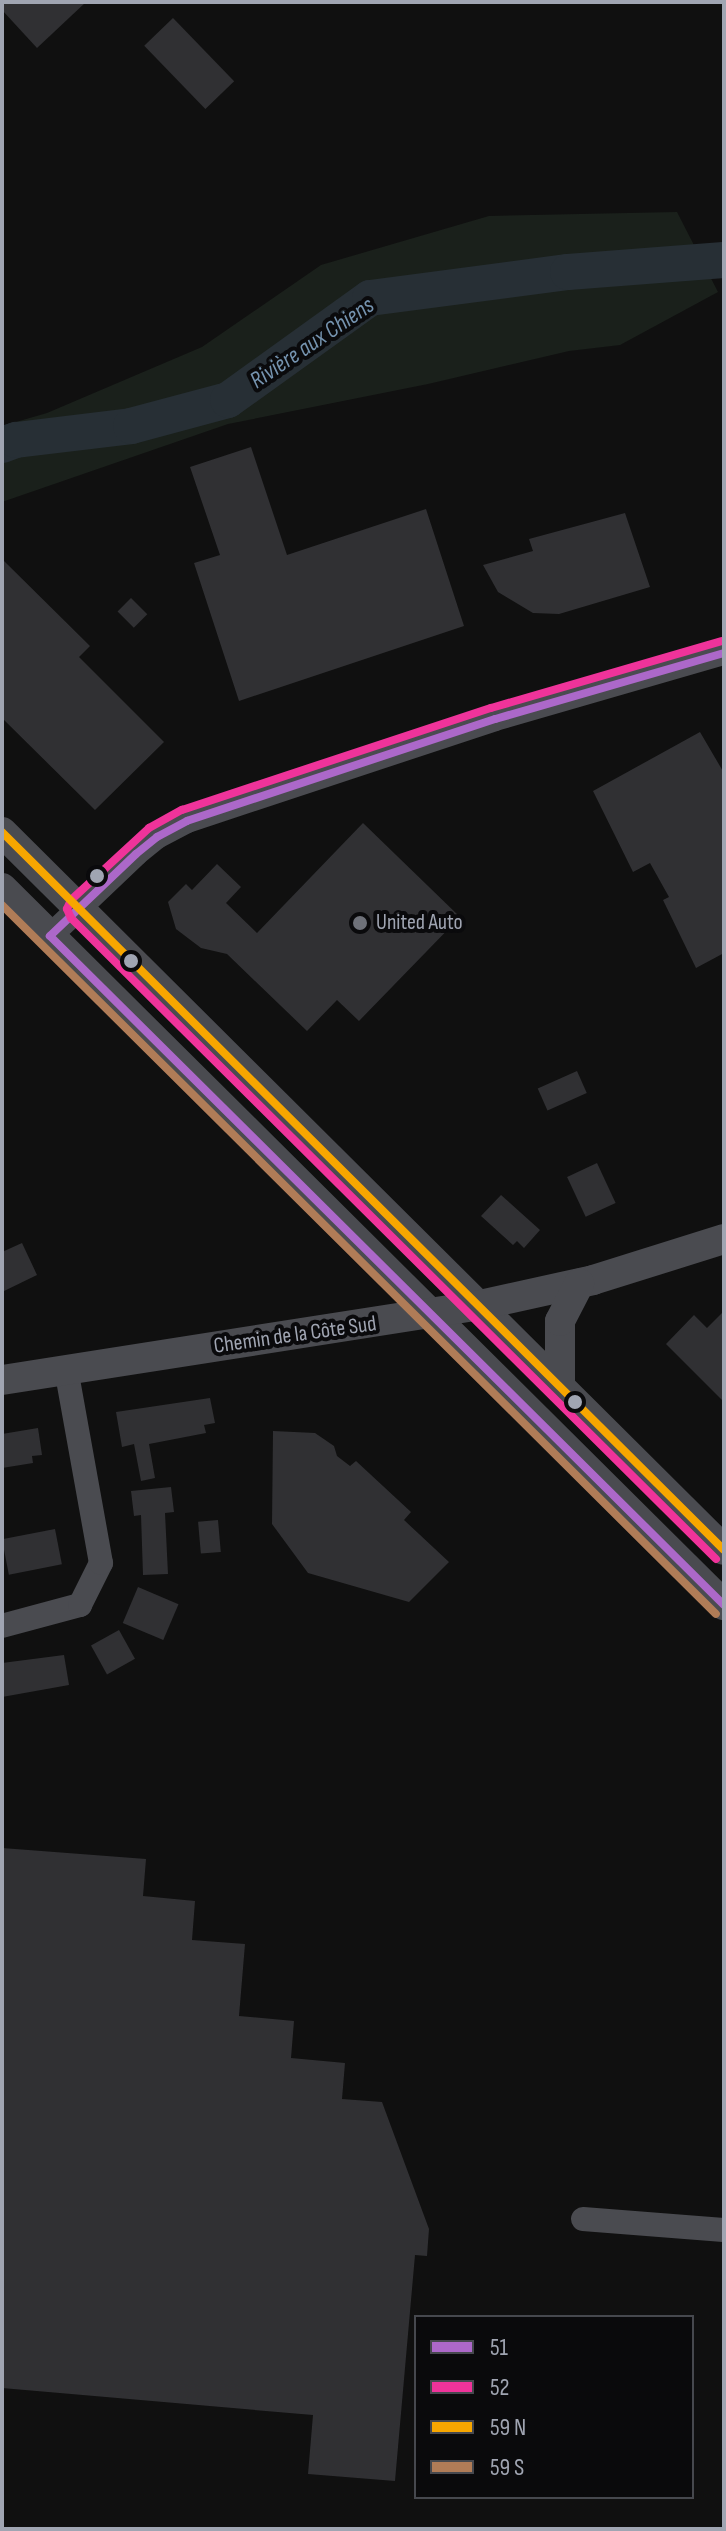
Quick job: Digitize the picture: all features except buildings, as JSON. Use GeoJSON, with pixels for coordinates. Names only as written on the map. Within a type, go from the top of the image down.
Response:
{"type":"FeatureCollection","features":[{"type":"Feature","properties":{"kind":"street"},"geometry":{"type":"LineString","coordinates":[[50,936],[157,837],[187,821],[495,719],[724,653]]}},
{"type":"Feature","properties":{"kind":"street"},"geometry":{"type":"LineString","coordinates":[[2,832],[724,1550]]}},
{"type":"Feature","properties":{"kind":"street"},"geometry":{"type":"LineString","coordinates":[[2,888],[724,1605]]}},
{"type":"Feature","properties":{"kind":"street","name":"Chemin de la Côte Sud"},"geometry":{"type":"LineString","coordinates":[[2,1380],[476,1306],[579,1284],[724,1239]]}},
{"type":"Feature","properties":{"kind":"street"},"geometry":{"type":"LineString","coordinates":[[560,1388],[560,1321],[579,1284]]}},
{"type":"Feature","properties":{"kind":"street"},"geometry":{"type":"LineString","coordinates":[[2,1626],[80,1605],[101,1563],[66,1369]]}},
{"type":"Feature","properties":{"kind":"street"},"geometry":{"type":"LineString","coordinates":[[583,2219],[724,2230]]}},
{"type":"Feature","properties":{"kind":"shaded area"},"geometry":{"type":"Polygon","coordinates":[[[677,212],[718,292],[620,345],[569,351],[428,384],[228,424],[2,502],[2,426],[47,413],[202,347],[321,265],[489,216],[677,212]]]}},
{"type":"Feature","properties":{"kind":"waterway","name":"Rivière aux Chiens"},"geometry":{"type":"LineString","coordinates":[[2,445],[16,440],[131,426],[228,400],[370,298],[568,272],[724,260]]}},
{"type":"Feature","properties":{"kind":"transit line","name":"52"},"geometry":{"type":"LineString","coordinates":[[716,1559],[71,918],[67,909],[71,900],[149,828],[182,810],[491,708],[721,641]]}},
{"type":"Feature","properties":{"kind":"transit line","name":"51"},"geometry":{"type":"LineString","coordinates":[[724,653],[495,719],[187,821],[157,837],[136,854],[50,936],[724,1605]]}},
{"type":"Feature","properties":{"kind":"transit line"},"geometry":{"type":"LineString","coordinates":[[2,832],[724,1550]]}},
{"type":"Feature","properties":{"kind":"transit line"},"geometry":{"type":"LineString","coordinates":[[2,905],[716,1614]]}},
{"type":"Feature","properties":{"kind":"place","name":"United Auto"},"geometry":{"type":"Point","coordinates":[360,923]}}]}
